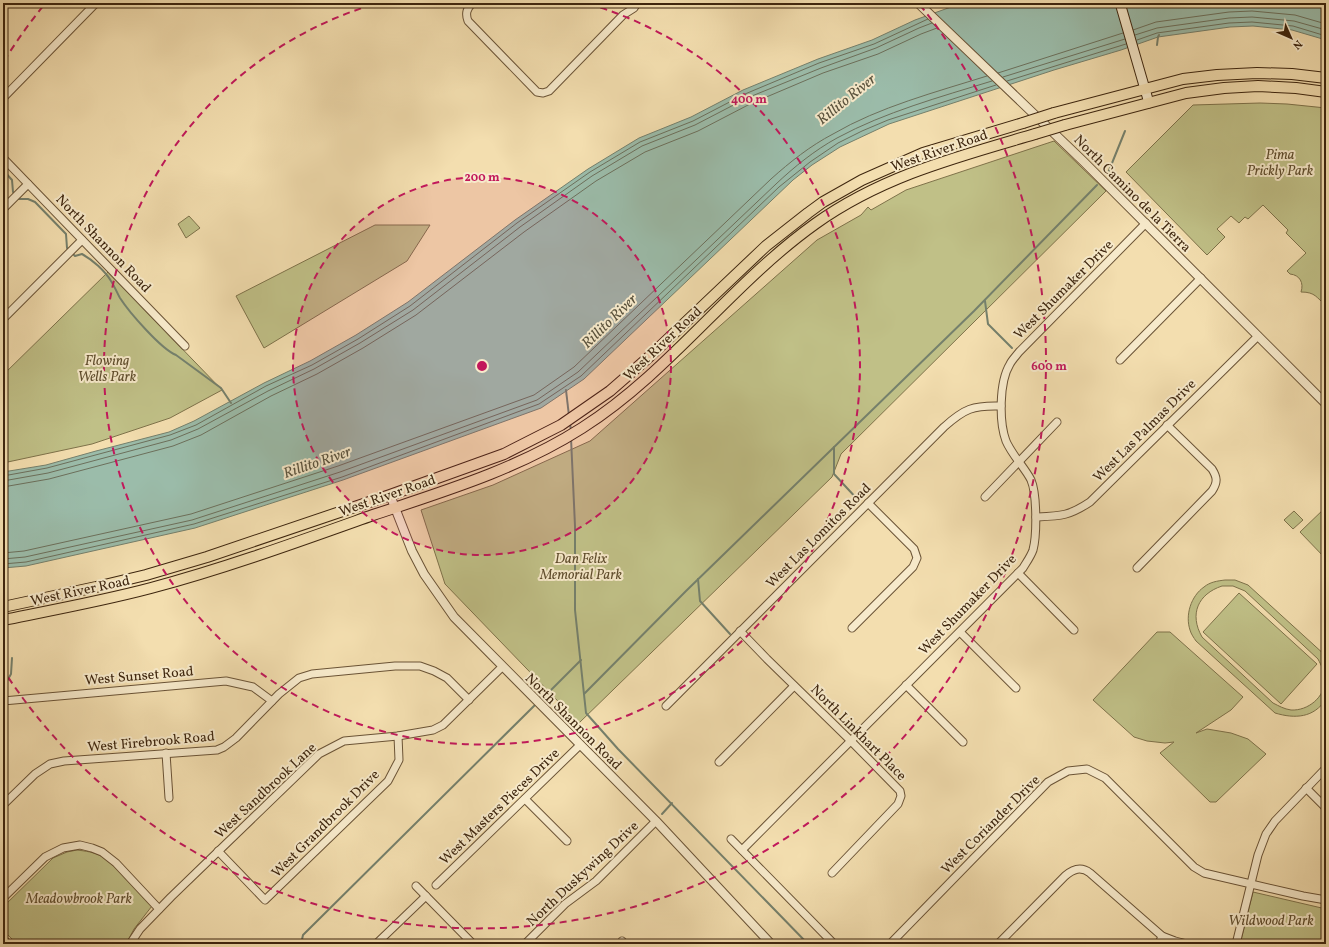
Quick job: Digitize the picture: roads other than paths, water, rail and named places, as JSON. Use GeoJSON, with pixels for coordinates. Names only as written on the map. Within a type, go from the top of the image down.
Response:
{"type":"FeatureCollection","features":[{"type":"Feature","properties":{"kind":"main road"},"geometry":{"type":"LineString","coordinates":[[1120,3],[1149,103]]}},
{"type":"Feature","properties":{"kind":"main road","name":"West River Road"},"geometry":{"type":"LineString","coordinates":[[3,607],[96,587],[207,557],[390,495],[504,454],[539,437],[561,425],[610,391],[649,357],[766,246],[786,229],[823,202],[862,180],[923,153],[1054,113],[1183,79],[1257,73],[1292,74],[1326,78]]}},
{"type":"Feature","properties":{"kind":"main road"},"geometry":{"type":"LineString","coordinates":[[1232,74],[1233,88]]}},
{"type":"Feature","properties":{"kind":"main road","name":"West River Road"},"geometry":{"type":"LineString","coordinates":[[3,620],[108,599],[153,588],[222,567],[395,508],[500,470],[547,448],[582,428],[618,403],[646,379],[749,280],[815,224],[870,191],[903,176],[929,166],[1065,125],[1186,93],[1258,86],[1326,92]]}},
{"type":"Feature","properties":{"kind":"main road"},"geometry":{"type":"LineString","coordinates":[[823,202],[831,214]]}},
{"type":"Feature","properties":{"kind":"street"},"geometry":{"type":"LineString","coordinates":[[3,98],[96,3]]}},
{"type":"Feature","properties":{"kind":"street"},"geometry":{"type":"LineString","coordinates":[[472,3],[464,13],[468,21],[537,92],[543,96],[624,15],[634,8],[637,3]]}},
{"type":"Feature","properties":{"kind":"street","name":"North Camino de la Tierra"},"geometry":{"type":"LineString","coordinates":[[918,3],[1006,86],[1146,223],[1326,404]]}},
{"type":"Feature","properties":{"kind":"street","name":"North Shannon Road"},"geometry":{"type":"LineString","coordinates":[[3,158],[185,346]]}},
{"type":"Feature","properties":{"kind":"street"},"geometry":{"type":"LineString","coordinates":[[3,209],[28,184]]}},
{"type":"Feature","properties":{"kind":"street","name":"West Shumaker Drive"},"geometry":{"type":"LineString","coordinates":[[742,850],[1023,568],[1033,550],[1036,517],[1035,496],[1031,480],[1006,442],[1002,427],[1001,406],[1003,383],[1009,365],[1019,352],[1146,223]]}},
{"type":"Feature","properties":{"kind":"street"},"geometry":{"type":"LineString","coordinates":[[3,319],[82,240]]}},
{"type":"Feature","properties":{"kind":"street"},"geometry":{"type":"LineString","coordinates":[[1120,360],[1201,278]]}},
{"type":"Feature","properties":{"kind":"street","name":"West Las Palmas Drive"},"geometry":{"type":"LineString","coordinates":[[1036,517],[1058,516],[1075,512],[1090,502],[1258,336]]}},
{"type":"Feature","properties":{"kind":"street","name":"West Las Lomitos Road"},"geometry":{"type":"LineString","coordinates":[[666,706],[944,427],[959,414],[975,407],[1001,406]]}},
{"type":"Feature","properties":{"kind":"street"},"geometry":{"type":"LineString","coordinates":[[985,497],[1057,422]]}},
{"type":"Feature","properties":{"kind":"street"},"geometry":{"type":"LineString","coordinates":[[1137,568],[1212,491],[1220,480],[1212,469],[1167,425]]}},
{"type":"Feature","properties":{"kind":"street","name":"North Shannon Road"},"geometry":{"type":"LineString","coordinates":[[390,495],[412,551],[424,574],[454,617],[656,821],[771,944]]}},
{"type":"Feature","properties":{"kind":"street"},"geometry":{"type":"LineString","coordinates":[[852,628],[914,567],[920,556],[868,503]]}},
{"type":"Feature","properties":{"kind":"street"},"geometry":{"type":"LineString","coordinates":[[1018,574],[1074,630]]}},
{"type":"Feature","properties":{"kind":"street","name":"North Linkhart Place"},"geometry":{"type":"LineString","coordinates":[[740,631],[851,741],[900,791],[904,797],[894,810],[832,873]]}},
{"type":"Feature","properties":{"kind":"street"},"geometry":{"type":"LineString","coordinates":[[960,632],[1016,688]]}},
{"type":"Feature","properties":{"kind":"street","name":"West Firebrook Road"},"geometry":{"type":"LineString","coordinates":[[3,805],[35,774],[50,764],[64,761],[217,750],[224,747],[236,738],[279,694],[299,678],[312,674],[395,666],[420,666],[447,678],[469,700]]}},
{"type":"Feature","properties":{"kind":"street","name":"West Sandbrook Lane"},"geometry":{"type":"LineString","coordinates":[[130,944],[140,929],[159,909],[319,754],[344,741],[398,736],[438,728],[443,725],[502,667]]}},
{"type":"Feature","properties":{"kind":"street","name":"West Sunset Road"},"geometry":{"type":"LineString","coordinates":[[3,701],[226,681],[253,687],[272,701]]}},
{"type":"Feature","properties":{"kind":"street"},"geometry":{"type":"LineString","coordinates":[[906,685],[963,742]]}},
{"type":"Feature","properties":{"kind":"street"},"geometry":{"type":"LineString","coordinates":[[719,762],[794,686]]}},
{"type":"Feature","properties":{"kind":"street","name":"West Grandbrook Drive"},"geometry":{"type":"LineString","coordinates":[[218,851],[265,900],[388,781],[399,760],[398,736]]}},
{"type":"Feature","properties":{"kind":"street","name":"West Masters Pieces Drive"},"geometry":{"type":"LineString","coordinates":[[436,885],[580,745]]}},
{"type":"Feature","properties":{"kind":"street"},"geometry":{"type":"LineString","coordinates":[[166,753],[169,798]]}},
{"type":"Feature","properties":{"kind":"street"},"geometry":{"type":"LineString","coordinates":[[1236,944],[1258,855],[1266,834],[1275,821],[1326,768]]}},
{"type":"Feature","properties":{"kind":"street","name":"West Coriander Drive"},"geometry":{"type":"LineString","coordinates":[[890,944],[1048,782],[1068,771],[1087,769],[1105,778],[1194,867],[1204,873],[1326,900]]}},
{"type":"Feature","properties":{"kind":"street"},"geometry":{"type":"LineString","coordinates":[[1306,788],[1325,807],[1326,812]]}},
{"type":"Feature","properties":{"kind":"street"},"geometry":{"type":"LineString","coordinates":[[525,799],[567,841]]}},
{"type":"Feature","properties":{"kind":"street","name":"North Duskywing Drive"},"geometry":{"type":"LineString","coordinates":[[525,944],[565,904],[596,881],[656,821]]}},
{"type":"Feature","properties":{"kind":"street"},"geometry":{"type":"LineString","coordinates":[[730,839],[834,944]]}},
{"type":"Feature","properties":{"kind":"street"},"geometry":{"type":"LineString","coordinates":[[3,898],[45,857],[63,848],[80,845],[102,852],[116,863],[159,909]]}},
{"type":"Feature","properties":{"kind":"street"},"geometry":{"type":"LineString","coordinates":[[998,944],[1065,876],[1074,870],[1081,868],[1090,873],[1162,936],[1187,944]]}},
{"type":"Feature","properties":{"kind":"street"},"geometry":{"type":"LineString","coordinates":[[416,886],[473,944]]}},
{"type":"Feature","properties":{"kind":"street"},"geometry":{"type":"LineString","coordinates":[[376,944],[426,896]]}},
{"type":"Feature","properties":{"kind":"street"},"geometry":{"type":"LineString","coordinates":[[1159,944],[1162,936]]}},
{"type":"Feature","properties":{"kind":"street"},"geometry":{"type":"LineString","coordinates":[[3,939],[8,944]]}},
{"type":"Feature","properties":{"kind":"water","name":"Rillito River"},"geometry":{"type":"Polygon","coordinates":[[[962,3],[1326,3],[1326,40],[1292,30],[1253,26],[1230,27],[1158,37],[889,124],[840,147],[812,165],[793,180],[584,379],[541,408],[343,480],[195,528],[26,566],[3,568],[3,472],[46,465],[169,432],[194,421],[264,383],[310,361],[356,335],[408,302],[515,220],[588,169],[639,138],[691,117],[743,90],[818,59],[872,40],[915,20],[962,3]]]}},
{"type":"Feature","properties":{"kind":"waterway"},"geometry":{"type":"LineString","coordinates":[[1157,45],[1159,35]]}},
{"type":"Feature","properties":{"kind":"waterway"},"geometry":{"type":"LineString","coordinates":[[1108,173],[1125,131]]}},
{"type":"Feature","properties":{"kind":"waterway"},"geometry":{"type":"LineString","coordinates":[[3,170],[12,180],[13,192],[15,194]]}},
{"type":"Feature","properties":{"kind":"waterway"},"geometry":{"type":"LineString","coordinates":[[584,694],[686,591],[974,311],[1097,185]]}},
{"type":"Feature","properties":{"kind":"waterway"},"geometry":{"type":"LineString","coordinates":[[18,198],[28,199],[35,202],[66,234],[67,248],[75,256],[82,254],[86,256],[105,273],[124,304],[146,330],[162,346],[221,388],[231,403]]}},
{"type":"Feature","properties":{"kind":"waterway"},"geometry":{"type":"LineString","coordinates":[[985,301],[988,324],[1012,348]]}},
{"type":"Feature","properties":{"kind":"waterway"},"geometry":{"type":"LineString","coordinates":[[566,390],[569,416]]}},
{"type":"Feature","properties":{"kind":"waterway"},"geometry":{"type":"LineString","coordinates":[[570,422],[571,432]]}},
{"type":"Feature","properties":{"kind":"waterway"},"geometry":{"type":"LineString","coordinates":[[571,438],[575,526],[575,610],[586,713],[618,749],[808,944]]}},
{"type":"Feature","properties":{"kind":"waterway"},"geometry":{"type":"LineString","coordinates":[[834,447],[834,474],[859,501]]}},
{"type":"Feature","properties":{"kind":"waterway"},"geometry":{"type":"LineString","coordinates":[[698,579],[700,601],[730,634]]}},
{"type":"Feature","properties":{"kind":"waterway"},"geometry":{"type":"LineString","coordinates":[[3,688],[11,674],[12,658]]}},
{"type":"Feature","properties":{"kind":"waterway"},"geometry":{"type":"LineString","coordinates":[[541,700],[581,660]]}},
{"type":"Feature","properties":{"kind":"waterway"},"geometry":{"type":"LineString","coordinates":[[301,944],[303,935],[537,703]]}},
{"type":"Feature","properties":{"kind":"waterway"},"geometry":{"type":"LineString","coordinates":[[662,814],[672,803]]}},
{"type":"Feature","properties":{"kind":"park label","name":"Pima Prickly Park"},"geometry":{"type":"Point","coordinates":[1280,162]}},
{"type":"Feature","properties":{"kind":"park label","name":"Flowing Wells Park"},"geometry":{"type":"Point","coordinates":[107,368]}},
{"type":"Feature","properties":{"kind":"park label","name":"Dan Felix Memorial Park"},"geometry":{"type":"Point","coordinates":[581,566]}},
{"type":"Feature","properties":{"kind":"park label","name":"Meadowbrook Park"},"geometry":{"type":"Point","coordinates":[79,898]}},
{"type":"Feature","properties":{"kind":"park label","name":"Wildwood Park"},"geometry":{"type":"Point","coordinates":[1271,920]}}]}
